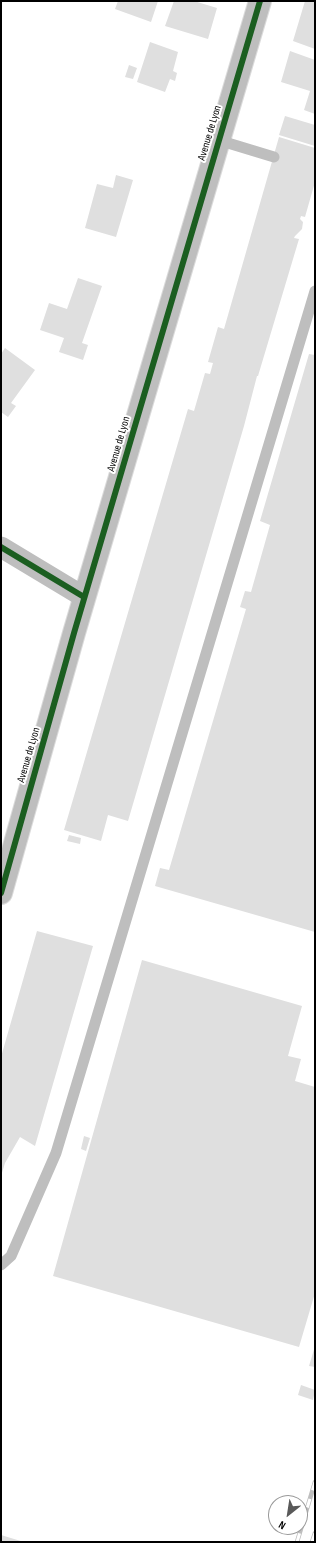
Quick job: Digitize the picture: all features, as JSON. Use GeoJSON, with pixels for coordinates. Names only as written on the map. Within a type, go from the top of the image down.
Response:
{"type":"FeatureCollection","features":[{"type":"Feature","properties":{"kind":"main road","name":"Avenue de Lyon"},"geometry":{"type":"LineString","coordinates":[[1,893],[84,597],[260,1]]}},
{"type":"Feature","properties":{"kind":"street"},"geometry":{"type":"LineString","coordinates":[[1,547],[84,597]]}},
{"type":"Feature","properties":{"kind":"lane"},"geometry":{"type":"LineString","coordinates":[[218,140],[274,156]]}},
{"type":"Feature","properties":{"kind":"lane"},"geometry":{"type":"LineString","coordinates":[[1,1265],[11,1256],[56,1153],[315,291]]}},
{"type":"Feature","properties":{"kind":"building"},"geometry":{"type":"Polygon","coordinates":[[[118,1],[158,1],[151,22],[115,9],[118,1]]]}},
{"type":"Feature","properties":{"kind":"building"},"geometry":{"type":"Polygon","coordinates":[[[174,1],[194,1],[217,8],[208,39],[165,26],[174,1]]]}},
{"type":"Feature","properties":{"kind":"building"},"geometry":{"type":"Polygon","coordinates":[[[305,1],[315,1],[315,49],[293,41],[305,1]]]}},
{"type":"Feature","properties":{"kind":"building"},"geometry":{"type":"Polygon","coordinates":[[[150,42],[178,52],[173,71],[177,73],[175,81],[170,79],[165,92],[137,82],[150,42]]]}},
{"type":"Feature","properties":{"kind":"building"},"geometry":{"type":"Polygon","coordinates":[[[290,51],[315,60],[315,114],[304,110],[310,91],[281,82],[290,51]]]}},
{"type":"Feature","properties":{"kind":"building"},"geometry":{"type":"Polygon","coordinates":[[[129,65],[137,68],[133,79],[125,77],[129,65]]]}},
{"type":"Feature","properties":{"kind":"building"},"geometry":{"type":"Polygon","coordinates":[[[285,116],[315,125],[315,146],[279,135],[285,116]]]}},
{"type":"Feature","properties":{"kind":"building"},"geometry":{"type":"Polygon","coordinates":[[[279,137],[315,148],[315,182],[305,217],[301,216],[300,219],[303,222],[302,229],[294,238],[299,239],[257,376],[244,426],[128,821],[108,815],[101,841],[64,830],[188,409],[194,411],[205,373],[210,374],[213,363],[208,362],[218,327],[224,329],[279,137]]]}},
{"type":"Feature","properties":{"kind":"building"},"geometry":{"type":"Polygon","coordinates":[[[116,175],[133,180],[116,237],[85,228],[97,184],[113,188],[116,175]]]}},
{"type":"Feature","properties":{"kind":"building"},"geometry":{"type":"Polygon","coordinates":[[[78,278],[102,286],[82,343],[88,345],[83,360],[59,352],[64,338],[40,330],[49,303],[67,309],[78,278]]]}},
{"type":"Feature","properties":{"kind":"building"},"geometry":{"type":"Polygon","coordinates":[[[5,348],[35,370],[11,403],[16,406],[8,417],[1,412],[1,354],[5,348]]]}},
{"type":"Feature","properties":{"kind":"building"},"geometry":{"type":"Polygon","coordinates":[[[309,354],[315,355],[315,932],[155,886],[160,868],[169,870],[246,609],[240,607],[245,591],[251,592],[270,525],[260,521],[309,354]]]}},
{"type":"Feature","properties":{"kind":"building"},"geometry":{"type":"Polygon","coordinates":[[[69,835],[81,838],[80,844],[67,841],[69,835]]]}},
{"type":"Feature","properties":{"kind":"building"},"geometry":{"type":"Polygon","coordinates":[[[37,931],[93,946],[35,1146],[20,1137],[5,1163],[1,1176],[1,1057],[37,931]]]}},
{"type":"Feature","properties":{"kind":"building"},"geometry":{"type":"Polygon","coordinates":[[[142,960],[302,1006],[288,1056],[301,1059],[295,1081],[315,1087],[315,1293],[299,1347],[53,1276],[142,960]]]}},
{"type":"Feature","properties":{"kind":"building"},"geometry":{"type":"Polygon","coordinates":[[[84,1136],[90,1138],[86,1151],[81,1149],[84,1136]]]}},
{"type":"Feature","properties":{"kind":"building"},"geometry":{"type":"Polygon","coordinates":[[[315,1346],[315,1367],[309,1366],[315,1346]]]}},
{"type":"Feature","properties":{"kind":"building"},"geometry":{"type":"Polygon","coordinates":[[[301,1385],[315,1390],[313,1400],[298,1395],[301,1385]]]}},
{"type":"Feature","properties":{"kind":"building"},"geometry":{"type":"Polygon","coordinates":[[[1,1535],[24,1542],[1,1542],[1,1535]]]}},
{"type":"Feature","properties":{"kind":"railway"},"geometry":{"type":"LineString","coordinates":[[297,1542],[315,1482]]}},
{"type":"Feature","properties":{"kind":"railway"},"geometry":{"type":"LineString","coordinates":[[312,1542],[315,1533]]}},
{"type":"Feature","properties":{"kind":"cycle path"},"geometry":{"type":"LineString","coordinates":[[1,893],[74,633],[260,1]]}},
{"type":"Feature","properties":{"kind":"cycle path"},"geometry":{"type":"LineString","coordinates":[[1,547],[84,597]]}}]}
